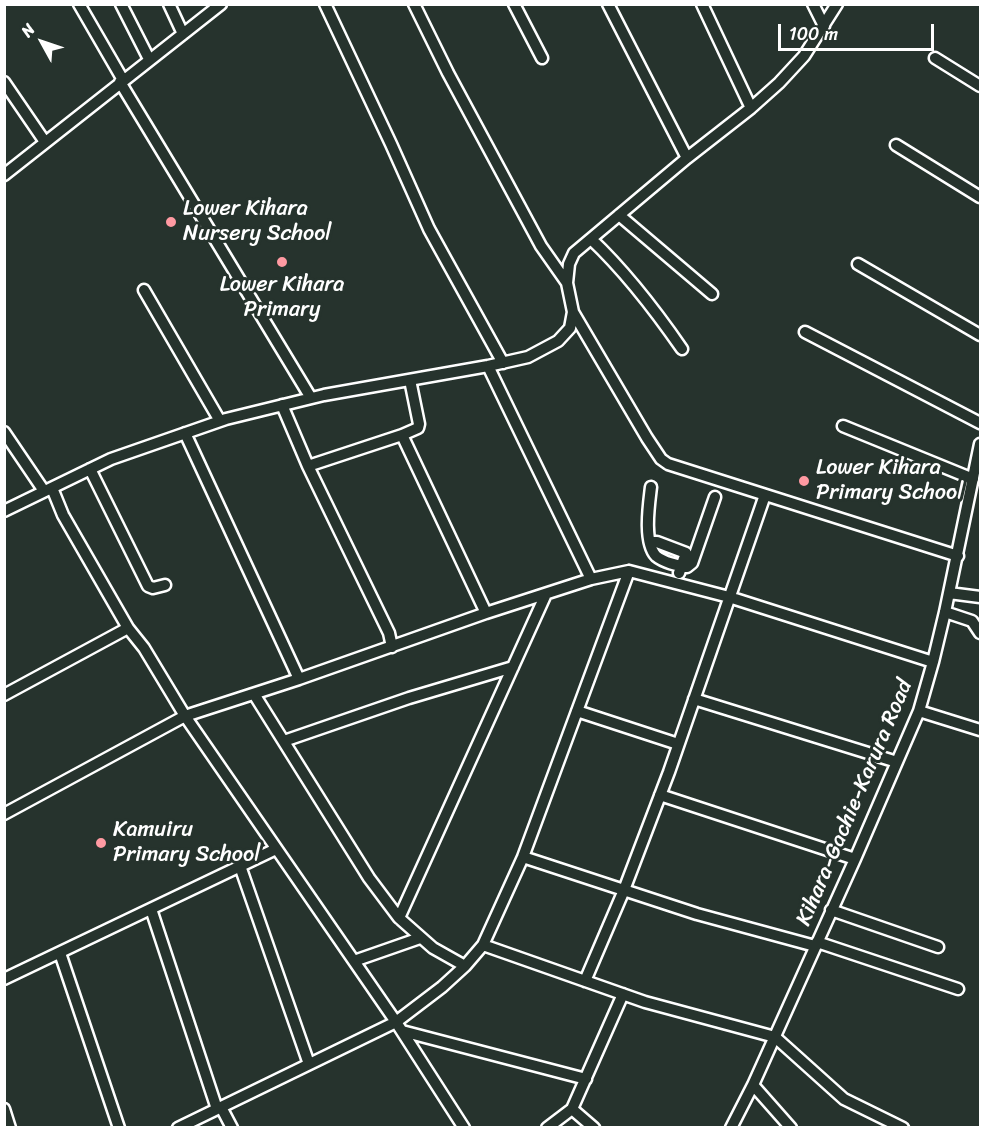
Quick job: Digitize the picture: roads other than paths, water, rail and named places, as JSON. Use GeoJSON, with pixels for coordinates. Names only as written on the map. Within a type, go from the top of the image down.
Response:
{"type":"FeatureCollection","features":[{"type":"Feature","properties":{"kind":"street"},"geometry":{"type":"LineString","coordinates":[[79,4],[122,81],[311,398]]}},
{"type":"Feature","properties":{"kind":"street"},"geometry":{"type":"LineString","coordinates":[[121,4],[149,59]]}},
{"type":"Feature","properties":{"kind":"street"},"geometry":{"type":"LineString","coordinates":[[169,4],[183,34]]}},
{"type":"Feature","properties":{"kind":"street"},"geometry":{"type":"LineString","coordinates":[[4,175],[183,34],[206,9],[221,4]]}},
{"type":"Feature","properties":{"kind":"street"},"geometry":{"type":"LineString","coordinates":[[325,4],[429,229],[503,363]]}},
{"type":"Feature","properties":{"kind":"street"},"geometry":{"type":"LineString","coordinates":[[414,4],[448,73],[542,246],[567,284]]}},
{"type":"Feature","properties":{"kind":"street"},"geometry":{"type":"LineString","coordinates":[[514,4],[542,58]]}},
{"type":"Feature","properties":{"kind":"street"},"geometry":{"type":"LineString","coordinates":[[608,4],[687,158]]}},
{"type":"Feature","properties":{"kind":"street"},"geometry":{"type":"LineString","coordinates":[[702,4],[751,108]]}},
{"type":"Feature","properties":{"kind":"street"},"geometry":{"type":"LineString","coordinates":[[813,4],[824,26]]}},
{"type":"Feature","properties":{"kind":"street"},"geometry":{"type":"LineString","coordinates":[[837,4],[804,56],[751,108],[687,158],[574,253],[569,264],[567,284],[573,312],[661,459],[677,468],[958,556]]}},
{"type":"Feature","properties":{"kind":"street"},"geometry":{"type":"LineString","coordinates":[[935,58],[981,86]]}},
{"type":"Feature","properties":{"kind":"street"},"geometry":{"type":"LineString","coordinates":[[4,82],[45,142]]}},
{"type":"Feature","properties":{"kind":"street"},"geometry":{"type":"LineString","coordinates":[[896,145],[981,197]]}},
{"type":"Feature","properties":{"kind":"street"},"geometry":{"type":"LineString","coordinates":[[618,215],[712,294]]}},
{"type":"Feature","properties":{"kind":"street"},"geometry":{"type":"LineString","coordinates":[[591,239],[620,269],[664,322],[682,349]]}},
{"type":"Feature","properties":{"kind":"street"},"geometry":{"type":"LineString","coordinates":[[858,264],[981,335]]}},
{"type":"Feature","properties":{"kind":"street"},"geometry":{"type":"LineString","coordinates":[[144,290],[219,421]]}},
{"type":"Feature","properties":{"kind":"street"},"geometry":{"type":"LineString","coordinates":[[4,511],[111,459],[219,421],[311,398],[528,357],[558,341],[570,328],[573,312]]}},
{"type":"Feature","properties":{"kind":"street"},"geometry":{"type":"LineString","coordinates":[[805,332],[981,423]]}},
{"type":"Feature","properties":{"kind":"street"},"geometry":{"type":"LineString","coordinates":[[488,366],[591,579]]}},
{"type":"Feature","properties":{"kind":"street"},"geometry":{"type":"LineString","coordinates":[[309,466],[418,428],[410,380]]}},
{"type":"Feature","properties":{"kind":"street"},"geometry":{"type":"LineString","coordinates":[[282,405],[389,633],[392,647]]}},
{"type":"Feature","properties":{"kind":"street"},"geometry":{"type":"LineString","coordinates":[[843,426],[973,479]]}},
{"type":"Feature","properties":{"kind":"street"},"geometry":{"type":"LineString","coordinates":[[4,432],[48,489],[128,628],[144,648],[185,716],[399,1027],[464,1128]]}},
{"type":"Feature","properties":{"kind":"street"},"geometry":{"type":"LineString","coordinates":[[185,433],[299,679]]}},
{"type":"Feature","properties":{"kind":"street"},"geometry":{"type":"LineString","coordinates":[[402,435],[486,613]]}},
{"type":"Feature","properties":{"kind":"street","name":"Kihara-Gachie-Karura Road"},"geometry":{"type":"LineString","coordinates":[[731,1128],[753,1085],[855,859],[919,711],[945,612],[981,444]]}},
{"type":"Feature","properties":{"kind":"street"},"geometry":{"type":"LineString","coordinates":[[90,469],[148,586],[153,588],[165,585]]}},
{"type":"Feature","properties":{"kind":"street"},"geometry":{"type":"LineString","coordinates":[[651,487],[648,522],[651,542],[657,556],[682,567],[687,567],[692,563],[715,497]]}},
{"type":"Feature","properties":{"kind":"street"},"geometry":{"type":"LineString","coordinates":[[585,981],[624,890],[660,795],[765,495]]}},
{"type":"Feature","properties":{"kind":"street"},"geometry":{"type":"LineString","coordinates":[[676,582],[682,567]]}},
{"type":"Feature","properties":{"kind":"street"},"geometry":{"type":"LineString","coordinates":[[178,1128],[309,1064],[399,1027],[465,966],[483,945],[523,857],[629,571]]}},
{"type":"Feature","properties":{"kind":"street"},"geometry":{"type":"LineString","coordinates":[[4,814],[185,716],[299,679],[486,613],[591,579],[629,571],[729,597],[933,663]]}},
{"type":"Feature","properties":{"kind":"street"},"geometry":{"type":"LineString","coordinates":[[949,593],[981,597]]}},
{"type":"Feature","properties":{"kind":"street"},"geometry":{"type":"LineString","coordinates":[[399,918],[546,594]]}},
{"type":"Feature","properties":{"kind":"street"},"geometry":{"type":"LineString","coordinates":[[945,612],[972,621],[981,633]]}},
{"type":"Feature","properties":{"kind":"street"},"geometry":{"type":"LineString","coordinates":[[4,695],[128,628]]}},
{"type":"Feature","properties":{"kind":"street"},"geometry":{"type":"LineString","coordinates":[[284,741],[408,698],[513,667]]}},
{"type":"Feature","properties":{"kind":"street"},"geometry":{"type":"LineString","coordinates":[[254,694],[369,878],[399,918],[433,948],[465,966]]}},
{"type":"Feature","properties":{"kind":"street"},"geometry":{"type":"LineString","coordinates":[[693,699],[897,762]]}},
{"type":"Feature","properties":{"kind":"street"},"geometry":{"type":"LineString","coordinates":[[577,711],[678,744]]}},
{"type":"Feature","properties":{"kind":"street"},"geometry":{"type":"LineString","coordinates":[[919,711],[981,730]]}},
{"type":"Feature","properties":{"kind":"street"},"geometry":{"type":"LineString","coordinates":[[660,795],[855,859]]}},
{"type":"Feature","properties":{"kind":"street"},"geometry":{"type":"LineString","coordinates":[[4,980],[276,849]]}},
{"type":"Feature","properties":{"kind":"street"},"geometry":{"type":"LineString","coordinates":[[523,857],[697,914],[816,944],[958,989]]}},
{"type":"Feature","properties":{"kind":"street"},"geometry":{"type":"LineString","coordinates":[[240,866],[309,1064]]}},
{"type":"Feature","properties":{"kind":"street"},"geometry":{"type":"LineString","coordinates":[[152,909],[219,1108],[232,1128]]}},
{"type":"Feature","properties":{"kind":"street"},"geometry":{"type":"LineString","coordinates":[[831,910],[938,947]]}},
{"type":"Feature","properties":{"kind":"street"},"geometry":{"type":"LineString","coordinates":[[354,961],[420,938]]}},
{"type":"Feature","properties":{"kind":"street"},"geometry":{"type":"LineString","coordinates":[[483,945],[623,994],[774,1037],[844,1099],[903,1128]]}},
{"type":"Feature","properties":{"kind":"street"},"geometry":{"type":"LineString","coordinates":[[60,952],[119,1128]]}},
{"type":"Feature","properties":{"kind":"street"},"geometry":{"type":"LineString","coordinates":[[547,1128],[572,1109],[623,994]]}},
{"type":"Feature","properties":{"kind":"street"},"geometry":{"type":"LineString","coordinates":[[399,1027],[586,1079]]}},
{"type":"Feature","properties":{"kind":"street"},"geometry":{"type":"LineString","coordinates":[[753,1085],[791,1128]]}},
{"type":"Feature","properties":{"kind":"street"},"geometry":{"type":"LineString","coordinates":[[4,1109],[10,1128]]}},
{"type":"Feature","properties":{"kind":"street"},"geometry":{"type":"LineString","coordinates":[[572,1109],[594,1128]]}},
{"type":"Feature","properties":{"kind":"place","name":"Lower Kihara Nursery School"},"geometry":{"type":"Point","coordinates":[171,222]}},
{"type":"Feature","properties":{"kind":"place","name":"Lower Kihara Primary"},"geometry":{"type":"Point","coordinates":[282,262]}},
{"type":"Feature","properties":{"kind":"place","name":"Lower Kihara Primary School"},"geometry":{"type":"Point","coordinates":[804,481]}},
{"type":"Feature","properties":{"kind":"place","name":"Kamuiru Primary School"},"geometry":{"type":"Point","coordinates":[101,843]}}]}
